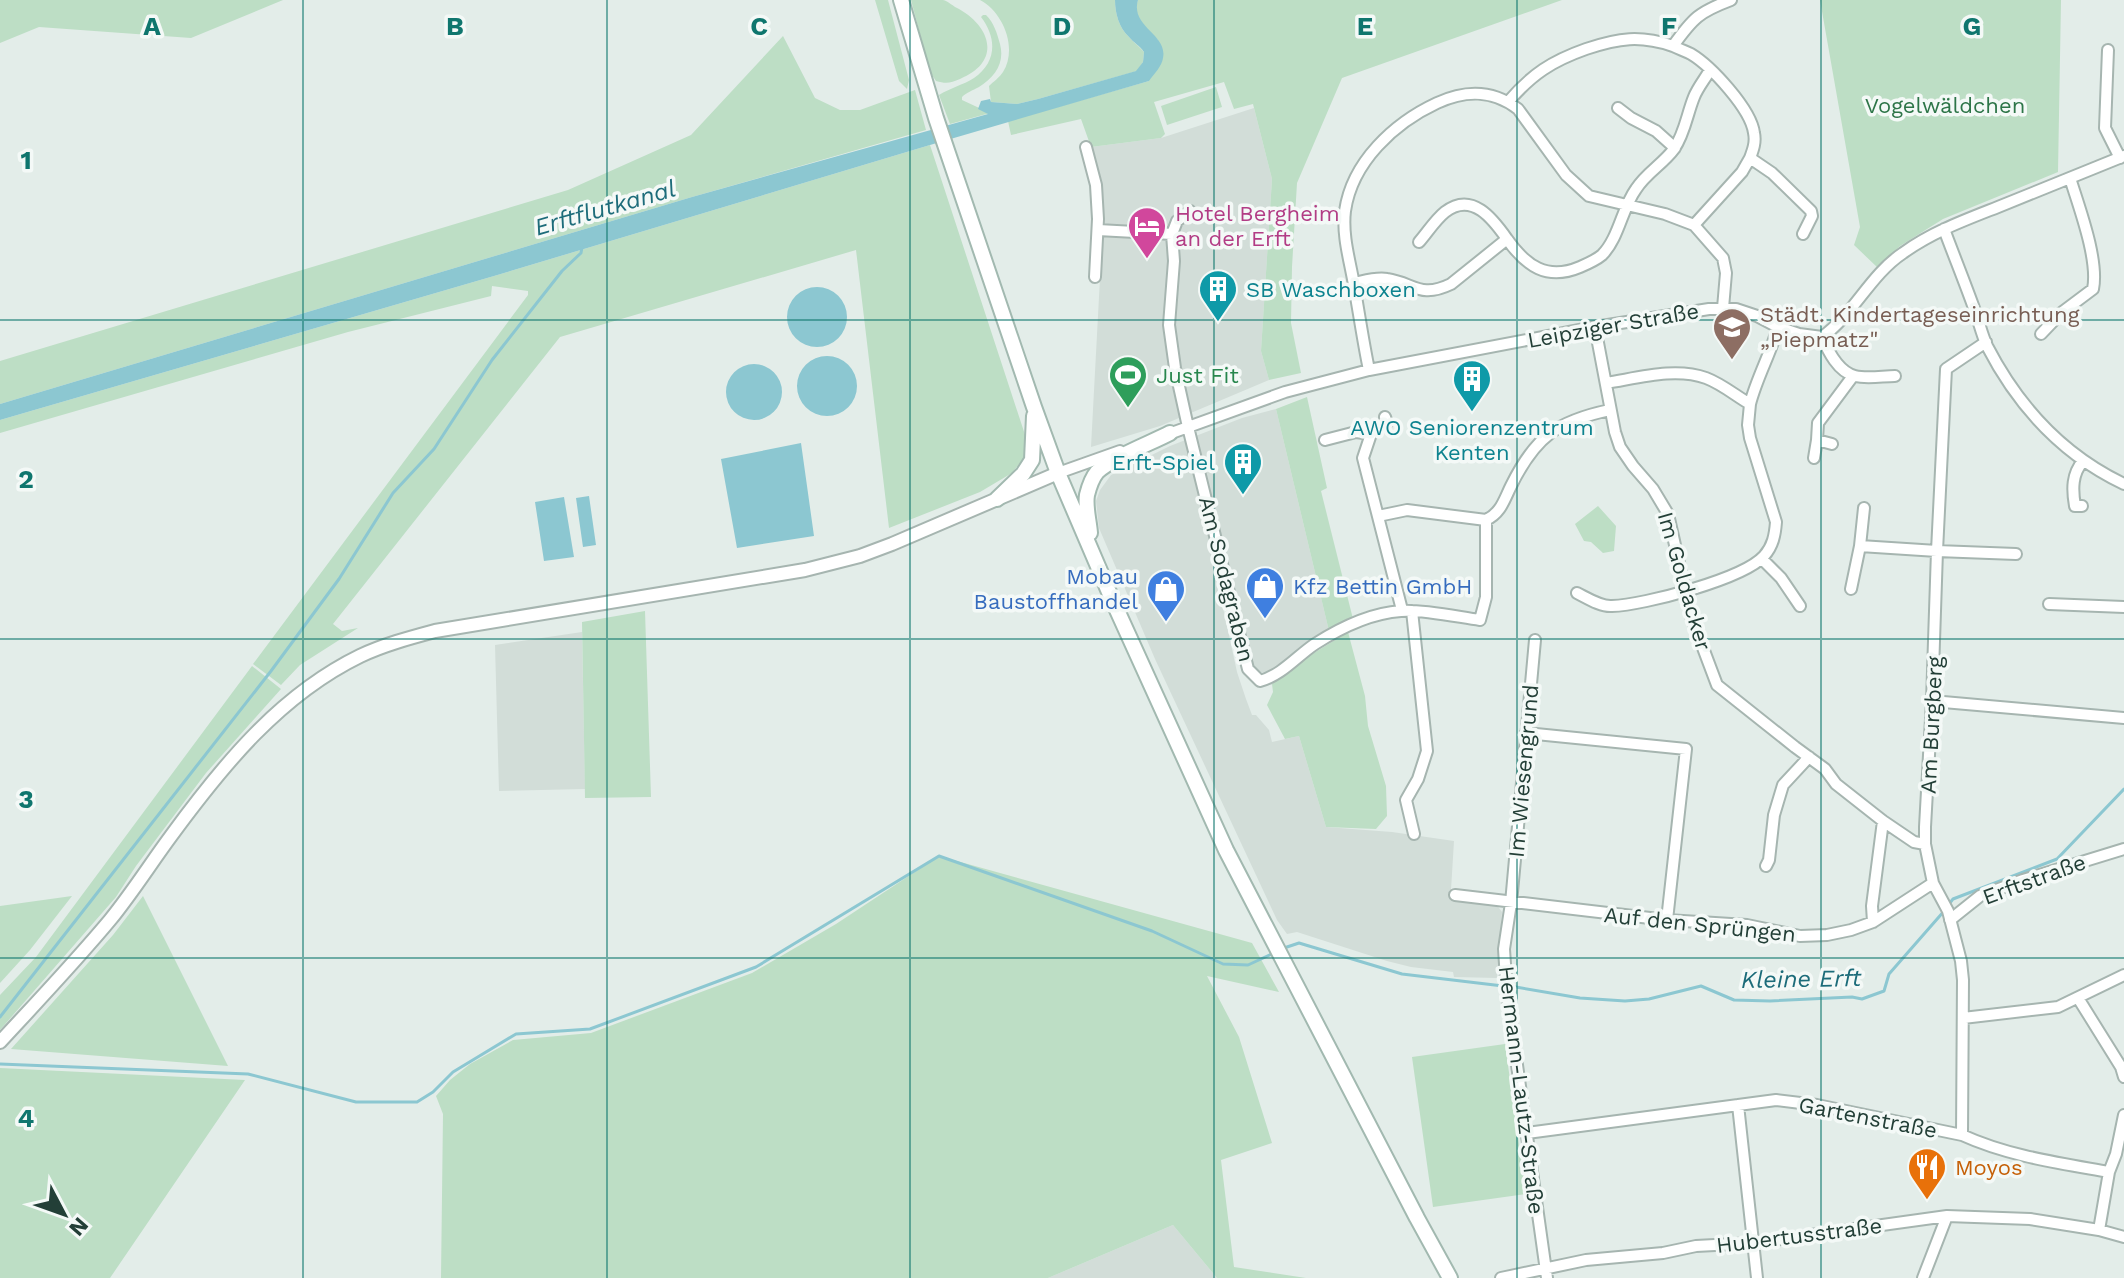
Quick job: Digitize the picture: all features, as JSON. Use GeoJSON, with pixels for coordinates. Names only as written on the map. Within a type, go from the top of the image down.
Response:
{"type":"FeatureCollection","features":[{"type":"Feature","properties":{"kind":"main road"},"geometry":{"type":"LineString","coordinates":[[901,0],[946,149],[1034,407],[1058,473],[1112,599],[1226,850],[1450,1278]]}},
{"type":"Feature","properties":{"kind":"main road"},"geometry":{"type":"LineString","coordinates":[[997,499],[1023,474],[1032,460],[1034,407]]}},
{"type":"Feature","properties":{"kind":"main road"},"geometry":{"type":"LineString","coordinates":[[1093,553],[1087,506],[1094,475],[1119,458],[1170,433]]}},
{"type":"Feature","properties":{"kind":"street"},"geometry":{"type":"LineString","coordinates":[[1673,46],[1699,14],[1731,0]]}},
{"type":"Feature","properties":{"kind":"street"},"geometry":{"type":"LineString","coordinates":[[1508,102],[1544,67],[1590,48],[1626,38],[1648,39],[1692,55],[1746,110],[1755,134],[1755,144],[1742,172],[1694,225]]}},
{"type":"Feature","properties":{"kind":"street"},"geometry":{"type":"LineString","coordinates":[[1895,376],[1853,376],[1836,362],[1822,337],[1835,328],[1885,266],[1923,240],[2122,157],[2105,128],[2108,50]]}},
{"type":"Feature","properties":{"kind":"street"},"geometry":{"type":"LineString","coordinates":[[1419,242],[1445,212],[1462,204],[1481,209],[1530,266],[1561,273],[1586,264],[1601,255],[1611,241],[1640,182],[1675,148],[1695,95],[1710,70]]}},
{"type":"Feature","properties":{"kind":"street"},"geometry":{"type":"LineString","coordinates":[[1369,370],[1347,250],[1345,213],[1349,196],[1358,172],[1383,141],[1406,121],[1446,98],[1466,93],[1492,94],[1508,102],[1522,115],[1573,183],[1589,196],[1665,214],[1694,225],[1723,258],[1726,273],[1723,308]]}},
{"type":"Feature","properties":{"kind":"street"},"geometry":{"type":"LineString","coordinates":[[1618,108],[1656,131],[1675,148]]}},
{"type":"Feature","properties":{"kind":"street"},"geometry":{"type":"LineString","coordinates":[[1086,147],[1096,185],[1098,230],[1095,277]]}},
{"type":"Feature","properties":{"kind":"street"},"geometry":{"type":"LineString","coordinates":[[1750,158],[1772,173],[1807,206],[1812,216],[1803,234]]}},
{"type":"Feature","properties":{"kind":"street"},"geometry":{"type":"LineString","coordinates":[[2041,334],[2061,313],[2093,289],[2096,278],[2070,178]]}},
{"type":"Feature","properties":{"kind":"street"},"geometry":{"type":"LineString","coordinates":[[1188,427],[1169,325],[1174,261],[1172,234],[1177,221],[1190,211]]}},
{"type":"Feature","properties":{"kind":"street"},"geometry":{"type":"LineString","coordinates":[[1944,229],[1986,342],[2037,421],[2083,461],[2124,484]]}},
{"type":"Feature","properties":{"kind":"street"},"geometry":{"type":"LineString","coordinates":[[1098,230],[1172,234]]}},
{"type":"Feature","properties":{"kind":"street"},"geometry":{"type":"LineString","coordinates":[[1354,283],[1383,278],[1416,289],[1441,289],[1507,239]]}},
{"type":"Feature","properties":{"kind":"street","name":"Leipziger Straße"},"geometry":{"type":"LineString","coordinates":[[1058,473],[1285,392],[1369,370],[1595,327],[1723,308],[1757,316],[1799,334],[1822,337]]}},
{"type":"Feature","properties":{"kind":"street","name":"Im Goldacker"},"geometry":{"type":"LineString","coordinates":[[1595,327],[1620,447],[1668,514],[1691,616],[1717,685],[1825,769],[1836,784],[1883,821],[1914,842],[1925,844]]}},
{"type":"Feature","properties":{"kind":"street"},"geometry":{"type":"LineString","coordinates":[[1577,593],[1609,607],[1687,592],[1747,569],[1762,559],[1775,535],[1776,522],[1748,425],[1756,384],[1778,327]]}},
{"type":"Feature","properties":{"kind":"street","name":"Am Burgberg"},"geometry":{"type":"LineString","coordinates":[[1962,1135],[1961,961],[1949,916],[1933,883],[1925,844],[1946,369],[1986,342]]}},
{"type":"Feature","properties":{"kind":"street"},"geometry":{"type":"LineString","coordinates":[[1606,383],[1690,373],[1710,379],[1750,404]]}},
{"type":"Feature","properties":{"kind":"street"},"geometry":{"type":"LineString","coordinates":[[1814,458],[1818,423],[1853,376]]}},
{"type":"Feature","properties":{"kind":"street"},"geometry":{"type":"LineString","coordinates":[[1378,516],[1407,510],[1486,520],[1495,516],[1525,462],[1544,438],[1581,416],[1610,410]]}},
{"type":"Feature","properties":{"kind":"street"},"geometry":{"type":"LineString","coordinates":[[1385,417],[1387,423],[1371,434],[1363,458],[1407,611],[1427,751],[1418,779],[1406,800],[1414,834]]}},
{"type":"Feature","properties":{"kind":"street","name":"Am Sodagraben"},"geometry":{"type":"LineString","coordinates":[[1188,427],[1248,669],[1260,681],[1274,677],[1301,653],[1327,636],[1370,617],[1407,611],[1480,620],[1486,597],[1486,520]]}},
{"type":"Feature","properties":{"kind":"street"},"geometry":{"type":"LineString","coordinates":[[1325,440],[1356,432],[1371,434]]}},
{"type":"Feature","properties":{"kind":"street"},"geometry":{"type":"LineString","coordinates":[[1817,440],[1832,444]]}},
{"type":"Feature","properties":{"kind":"street"},"geometry":{"type":"LineString","coordinates":[[2082,506],[2075,506],[2073,489],[2076,469],[2083,461]]}},
{"type":"Feature","properties":{"kind":"street"},"geometry":{"type":"LineString","coordinates":[[0,1042],[111,918],[189,811],[230,761],[294,699],[350,662],[393,643],[435,631],[805,570],[860,556],[1058,473]]}},
{"type":"Feature","properties":{"kind":"street"},"geometry":{"type":"LineString","coordinates":[[1851,589],[1864,508]]}},
{"type":"Feature","properties":{"kind":"street"},"geometry":{"type":"LineString","coordinates":[[1860,546],[2016,554]]}},
{"type":"Feature","properties":{"kind":"street"},"geometry":{"type":"LineString","coordinates":[[1762,559],[1781,578],[1800,606]]}},
{"type":"Feature","properties":{"kind":"street"},"geometry":{"type":"LineString","coordinates":[[2049,604],[2124,607]]}},
{"type":"Feature","properties":{"kind":"street","name":"Im Wiesengrund"},"geometry":{"type":"LineString","coordinates":[[1511,903],[1535,640]]}},
{"type":"Feature","properties":{"kind":"street"},"geometry":{"type":"LineString","coordinates":[[1932,701],[2124,718]]}},
{"type":"Feature","properties":{"kind":"street"},"geometry":{"type":"LineString","coordinates":[[1526,733],[1686,749],[1667,920]]}},
{"type":"Feature","properties":{"kind":"street"},"geometry":{"type":"LineString","coordinates":[[1766,866],[1774,815],[1783,785],[1809,757]]}},
{"type":"Feature","properties":{"kind":"street"},"geometry":{"type":"LineString","coordinates":[[1873,922],[1872,906],[1883,821]]}},
{"type":"Feature","properties":{"kind":"street","name":"Erftstraße"},"geometry":{"type":"LineString","coordinates":[[1949,916],[1980,896],[2036,875],[2124,849]]}},
{"type":"Feature","properties":{"kind":"street","name":"Auf den Sprüngen"},"geometry":{"type":"LineString","coordinates":[[1455,895],[1667,920],[1747,925],[1800,936],[1827,935],[1873,922],[1933,883]]}},
{"type":"Feature","properties":{"kind":"street","name":"Hermann-Lautz-Straße"},"geometry":{"type":"LineString","coordinates":[[1511,903],[1504,949],[1505,974],[1546,1273]]}},
{"type":"Feature","properties":{"kind":"street"},"geometry":{"type":"LineString","coordinates":[[1963,1018],[2058,1007],[2124,975]]}},
{"type":"Feature","properties":{"kind":"street"},"geometry":{"type":"LineString","coordinates":[[2078,998],[2121,1067],[2124,1077]]}},
{"type":"Feature","properties":{"kind":"street","name":"Gartenstraße"},"geometry":{"type":"LineString","coordinates":[[1527,1133],[1776,1100],[1817,1105],[1962,1135],[2017,1155],[2109,1172]]}},
{"type":"Feature","properties":{"kind":"street"},"geometry":{"type":"LineString","coordinates":[[1738,1105],[1757,1278]]}},
{"type":"Feature","properties":{"kind":"street"},"geometry":{"type":"LineString","coordinates":[[2099,1230],[2109,1172],[2124,1115]]}},
{"type":"Feature","properties":{"kind":"street"},"geometry":{"type":"LineString","coordinates":[[1923,1278],[1947,1216]]}},
{"type":"Feature","properties":{"kind":"street","name":"Hubertusstraße"},"geometry":{"type":"LineString","coordinates":[[1501,1278],[1546,1273],[1586,1260],[1663,1253],[1696,1246],[1753,1243],[1947,1216],[2030,1219],[2124,1237]]}},
{"type":"Feature","properties":{"kind":"shaded area"},"geometry":{"type":"Polygon","coordinates":[[[1254,108],[1272,179],[1261,351],[1269,380],[1160,426],[1091,447],[1103,222],[1091,147],[1161,138],[1254,108]]]}},
{"type":"Feature","properties":{"kind":"shaded area"},"geometry":{"type":"Polygon","coordinates":[[[1276,409],[1329,631],[1271,673],[1261,672],[1253,667],[1236,601],[1222,603],[1237,672],[1252,715],[1256,715],[1269,730],[1272,742],[1299,736],[1326,827],[1454,841],[1451,890],[1496,904],[1502,912],[1497,978],[1454,977],[1453,972],[1411,967],[1297,932],[1287,934],[1277,920],[1155,659],[1099,528],[1096,501],[1111,475],[1170,446],[1242,418],[1276,409]]]}},
{"type":"Feature","properties":{"kind":"shaded area"},"geometry":{"type":"Polygon","coordinates":[[[582,632],[585,789],[499,791],[495,645],[582,632]]]}},
{"type":"Feature","properties":{"kind":"shaded area"},"geometry":{"type":"Polygon","coordinates":[[[1173,1225],[1217,1278],[1048,1278],[1173,1225]]]}},
{"type":"Feature","properties":{"kind":"green space"},"geometry":{"type":"Polygon","coordinates":[[[0,0],[283,0],[191,38],[39,27],[0,43],[0,0]]]}},
{"type":"Feature","properties":{"kind":"green space"},"geometry":{"type":"Polygon","coordinates":[[[875,0],[888,0],[909,80],[907,89],[899,81],[875,0]]]}},
{"type":"Feature","properties":{"kind":"green space"},"geometry":{"type":"Polygon","coordinates":[[[911,0],[943,0],[970,17],[985,35],[987,45],[982,64],[957,80],[946,83],[936,81],[930,72],[911,0]]]}},
{"type":"Feature","properties":{"kind":"green space"},"geometry":{"type":"Polygon","coordinates":[[[980,0],[1115,0],[1120,25],[1144,52],[1143,62],[1137,71],[1038,99],[1017,104],[991,102],[989,86],[1002,74],[1007,63],[1008,42],[995,13],[980,0]]]}},
{"type":"Feature","properties":{"kind":"green space"},"geometry":{"type":"Polygon","coordinates":[[[1138,0],[1562,0],[1342,78],[1297,183],[1291,323],[1301,373],[1269,380],[1261,351],[1272,179],[1253,104],[1234,109],[1224,82],[1154,102],[1165,134],[1161,138],[1091,147],[1081,119],[1011,135],[1008,121],[1149,81],[1158,40],[1139,17],[1138,0]]]}},
{"type":"Feature","properties":{"kind":"green space","name":"Vogelwäldchen"},"geometry":{"type":"Polygon","coordinates":[[[1820,0],[2061,0],[2058,172],[1943,219],[1900,246],[1878,268],[1854,245],[1860,227],[1820,0]]]}},
{"type":"Feature","properties":{"kind":"green space"},"geometry":{"type":"Polygon","coordinates":[[[981,17],[989,18],[996,32],[1001,51],[1000,63],[990,79],[964,95],[962,100],[990,113],[950,124],[939,95],[974,78],[982,72],[991,57],[992,41],[981,17]]]}},
{"type":"Feature","properties":{"kind":"green space"},"geometry":{"type":"Polygon","coordinates":[[[783,36],[815,98],[840,110],[860,110],[915,90],[926,130],[0,404],[0,361],[568,190],[691,135],[783,36]]]}},
{"type":"Feature","properties":{"kind":"green space"},"geometry":{"type":"Polygon","coordinates":[[[1216,87],[1222,107],[1167,125],[1161,106],[1216,87]]]}},
{"type":"Feature","properties":{"kind":"green space"},"geometry":{"type":"Polygon","coordinates":[[[930,145],[1030,450],[1012,473],[980,492],[889,528],[856,250],[560,337],[333,624],[342,631],[358,628],[300,665],[281,685],[253,664],[528,291],[492,286],[491,296],[348,332],[0,433],[0,420],[930,145]]]}},
{"type":"Feature","properties":{"kind":"green space"},"geometry":{"type":"Polygon","coordinates":[[[1307,397],[1327,488],[1321,491],[1353,619],[1329,631],[1276,409],[1307,397]]]}},
{"type":"Feature","properties":{"kind":"green space"},"geometry":{"type":"Polygon","coordinates":[[[1598,506],[1616,526],[1614,551],[1603,553],[1591,542],[1584,541],[1575,524],[1598,506]]]}},
{"type":"Feature","properties":{"kind":"green space"},"geometry":{"type":"Polygon","coordinates":[[[645,611],[651,797],[585,798],[582,622],[645,611]]]}},
{"type":"Feature","properties":{"kind":"green space"},"geometry":{"type":"Polygon","coordinates":[[[1348,632],[1365,696],[1368,726],[1386,786],[1387,816],[1376,829],[1326,827],[1299,736],[1285,739],[1267,705],[1273,692],[1272,684],[1296,664],[1348,632]]]}},
{"type":"Feature","properties":{"kind":"green space"},"geometry":{"type":"Polygon","coordinates":[[[252,666],[281,689],[206,773],[116,897],[0,1030],[0,995],[36,957],[252,666]]]}},
{"type":"Feature","properties":{"kind":"green space"},"geometry":{"type":"Polygon","coordinates":[[[939,856],[1252,943],[1279,992],[1207,976],[1239,1037],[1272,1143],[1221,1160],[1234,1267],[1306,1278],[1217,1278],[1173,1225],[1048,1278],[441,1278],[443,1114],[436,1096],[450,1080],[470,1064],[513,1040],[591,1033],[752,973],[836,924],[939,856]]]}},
{"type":"Feature","properties":{"kind":"green space"},"geometry":{"type":"Polygon","coordinates":[[[72,896],[30,950],[0,983],[0,906],[72,896]]]}},
{"type":"Feature","properties":{"kind":"green space"},"geometry":{"type":"Polygon","coordinates":[[[143,896],[228,1066],[11,1049],[113,935],[143,896]]]}},
{"type":"Feature","properties":{"kind":"green space"},"geometry":{"type":"Polygon","coordinates":[[[1505,1044],[1526,1194],[1433,1207],[1412,1057],[1505,1044]]]}},
{"type":"Feature","properties":{"kind":"green space"},"geometry":{"type":"Polygon","coordinates":[[[0,1068],[245,1080],[110,1278],[0,1278],[0,1068]]]}},
{"type":"Feature","properties":{"kind":"water"},"geometry":{"type":"Polygon","coordinates":[[[1115,0],[1138,0],[1139,17],[1163,50],[1162,61],[1149,81],[0,420],[0,404],[692,197],[988,114],[978,109],[981,101],[990,99],[991,102],[1017,104],[1136,71],[1143,62],[1144,52],[1123,29],[1115,0]]]}},
{"type":"Feature","properties":{"kind":"water"},"geometry":{"type":"Polygon","coordinates":[[[817,287],[838,296],[847,317],[838,338],[817,347],[796,338],[787,317],[796,296],[817,287]]]}},
{"type":"Feature","properties":{"kind":"water"},"geometry":{"type":"Polygon","coordinates":[[[827,356],[848,365],[857,386],[848,407],[827,416],[806,407],[797,386],[806,365],[827,356]]]}},
{"type":"Feature","properties":{"kind":"water"},"geometry":{"type":"Polygon","coordinates":[[[754,364],[774,372],[782,392],[774,412],[754,420],[734,412],[726,392],[734,372],[754,364]]]}},
{"type":"Feature","properties":{"kind":"water"},"geometry":{"type":"Polygon","coordinates":[[[801,443],[814,536],[737,548],[721,459],[801,443]]]}},
{"type":"Feature","properties":{"kind":"water"},"geometry":{"type":"Polygon","coordinates":[[[589,496],[596,545],[583,547],[576,498],[589,496]]]}},
{"type":"Feature","properties":{"kind":"water"},"geometry":{"type":"Polygon","coordinates":[[[564,497],[574,557],[544,561],[535,502],[564,497]]]}},
{"type":"Feature","properties":{"kind":"waterway"},"geometry":{"type":"LineString","coordinates":[[0,1017],[271,671],[339,579],[393,493],[434,449],[492,360],[562,271],[581,253],[582,247]]}},
{"type":"Feature","properties":{"kind":"waterway","name":"Kleine Erft"},"geometry":{"type":"LineString","coordinates":[[1949,904],[1953,899],[2057,859],[2124,789]]}},
{"type":"Feature","properties":{"kind":"waterway"},"geometry":{"type":"LineString","coordinates":[[0,1064],[248,1074],[356,1102],[417,1102],[433,1092],[453,1072],[516,1034],[590,1029],[756,967],[939,856],[1152,931],[1223,964],[1248,965],[1274,953]]}},
{"type":"Feature","properties":{"kind":"waterway","name":"Kleine Erft"},"geometry":{"type":"LineString","coordinates":[[1510,986],[1580,998],[1625,1001],[1649,999],[1701,986],[1734,1000],[1862,999],[1884,991],[1889,974],[1945,910]]}},
{"type":"Feature","properties":{"kind":"waterway","name":"Kleine Erft"},"geometry":{"type":"LineString","coordinates":[[1284,948],[1299,943],[1402,974],[1503,986]]}},
{"type":"Feature","properties":{"kind":"place","name":"Hotel Bergheim an der Erft"},"geometry":{"type":"Point","coordinates":[1147,260]}},
{"type":"Feature","properties":{"kind":"place","name":"SB Waschboxen"},"geometry":{"type":"Point","coordinates":[1218,323]}},
{"type":"Feature","properties":{"kind":"place","name":"Städt. Kindertageseinrichtung „Piepmatz\""},"geometry":{"type":"Point","coordinates":[1732,361]}},
{"type":"Feature","properties":{"kind":"place","name":"Just Fit"},"geometry":{"type":"Point","coordinates":[1128,409]}},
{"type":"Feature","properties":{"kind":"place","name":"AWO Seniorenzentrum Kenten"},"geometry":{"type":"Point","coordinates":[1472,413]}},
{"type":"Feature","properties":{"kind":"place","name":"Erft-Spiel"},"geometry":{"type":"Point","coordinates":[1243,496]}},
{"type":"Feature","properties":{"kind":"place","name":"Kfz Bettin GmbH"},"geometry":{"type":"Point","coordinates":[1265,620]}},
{"type":"Feature","properties":{"kind":"place","name":"Mobau Baustoffhandel"},"geometry":{"type":"Point","coordinates":[1166,623]}},
{"type":"Feature","properties":{"kind":"place","name":"Moyos"},"geometry":{"type":"Point","coordinates":[1927,1201]}},
{"type":"Feature","properties":{"kind":"water label","name":"Erftflutkanal"},"geometry":{"type":"Point","coordinates":[605,208]}}]}
